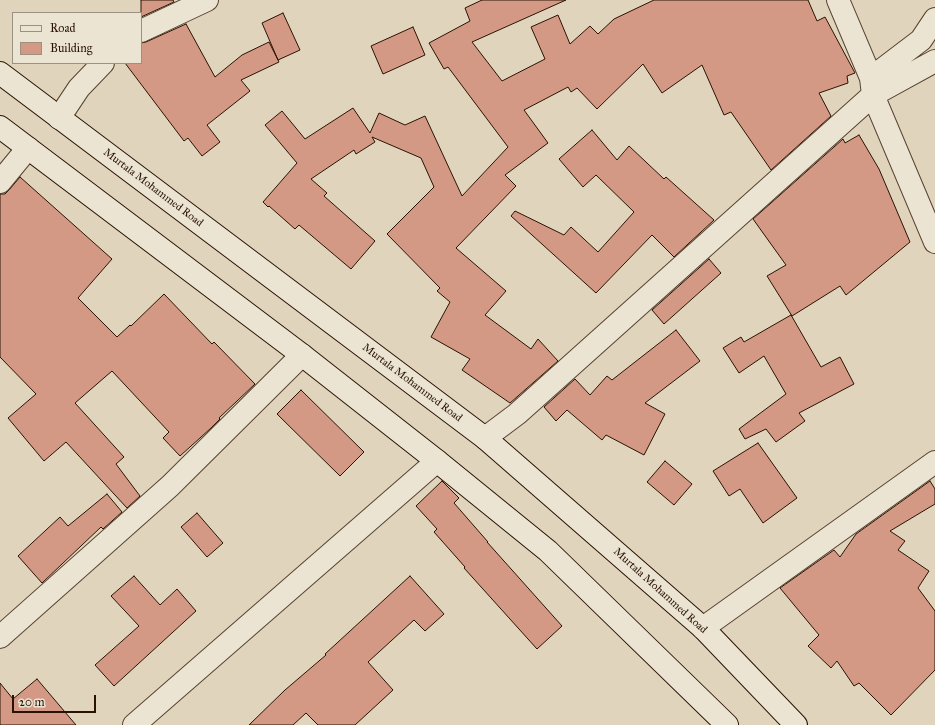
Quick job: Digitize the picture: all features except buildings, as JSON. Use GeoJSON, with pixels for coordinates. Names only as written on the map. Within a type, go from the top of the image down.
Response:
{"type":"FeatureCollection","features":[{"type":"Feature","properties":{"kind":"street"},"geometry":{"type":"LineString","coordinates":[[142,31],[207,0]]}},
{"type":"Feature","properties":{"kind":"street"},"geometry":{"type":"LineString","coordinates":[[838,0],[935,242]]}},
{"type":"Feature","properties":{"kind":"street"},"geometry":{"type":"LineString","coordinates":[[486,438],[517,414],[872,86],[921,40],[935,19]]}},
{"type":"Feature","properties":{"kind":"street"},"geometry":{"type":"LineString","coordinates":[[872,86],[935,61]]}},
{"type":"Feature","properties":{"kind":"street"},"geometry":{"type":"LineString","coordinates":[[59,118],[79,88],[102,64]]}},
{"type":"Feature","properties":{"kind":"street","name":"Murtala Mohammed Road"},"geometry":{"type":"LineString","coordinates":[[0,73],[486,438],[703,628],[796,725]]}},
{"type":"Feature","properties":{"kind":"street"},"geometry":{"type":"LineString","coordinates":[[0,127],[302,355],[437,461],[548,551],[727,725]]}},
{"type":"Feature","properties":{"kind":"street"},"geometry":{"type":"LineString","coordinates":[[0,182],[28,148]]}},
{"type":"Feature","properties":{"kind":"street"},"geometry":{"type":"LineString","coordinates":[[0,637],[170,486],[302,355]]}},
{"type":"Feature","properties":{"kind":"street"},"geometry":{"type":"LineString","coordinates":[[134,725],[437,461]]}},
{"type":"Feature","properties":{"kind":"street"},"geometry":{"type":"LineString","coordinates":[[703,628],[935,462]]}}]}
